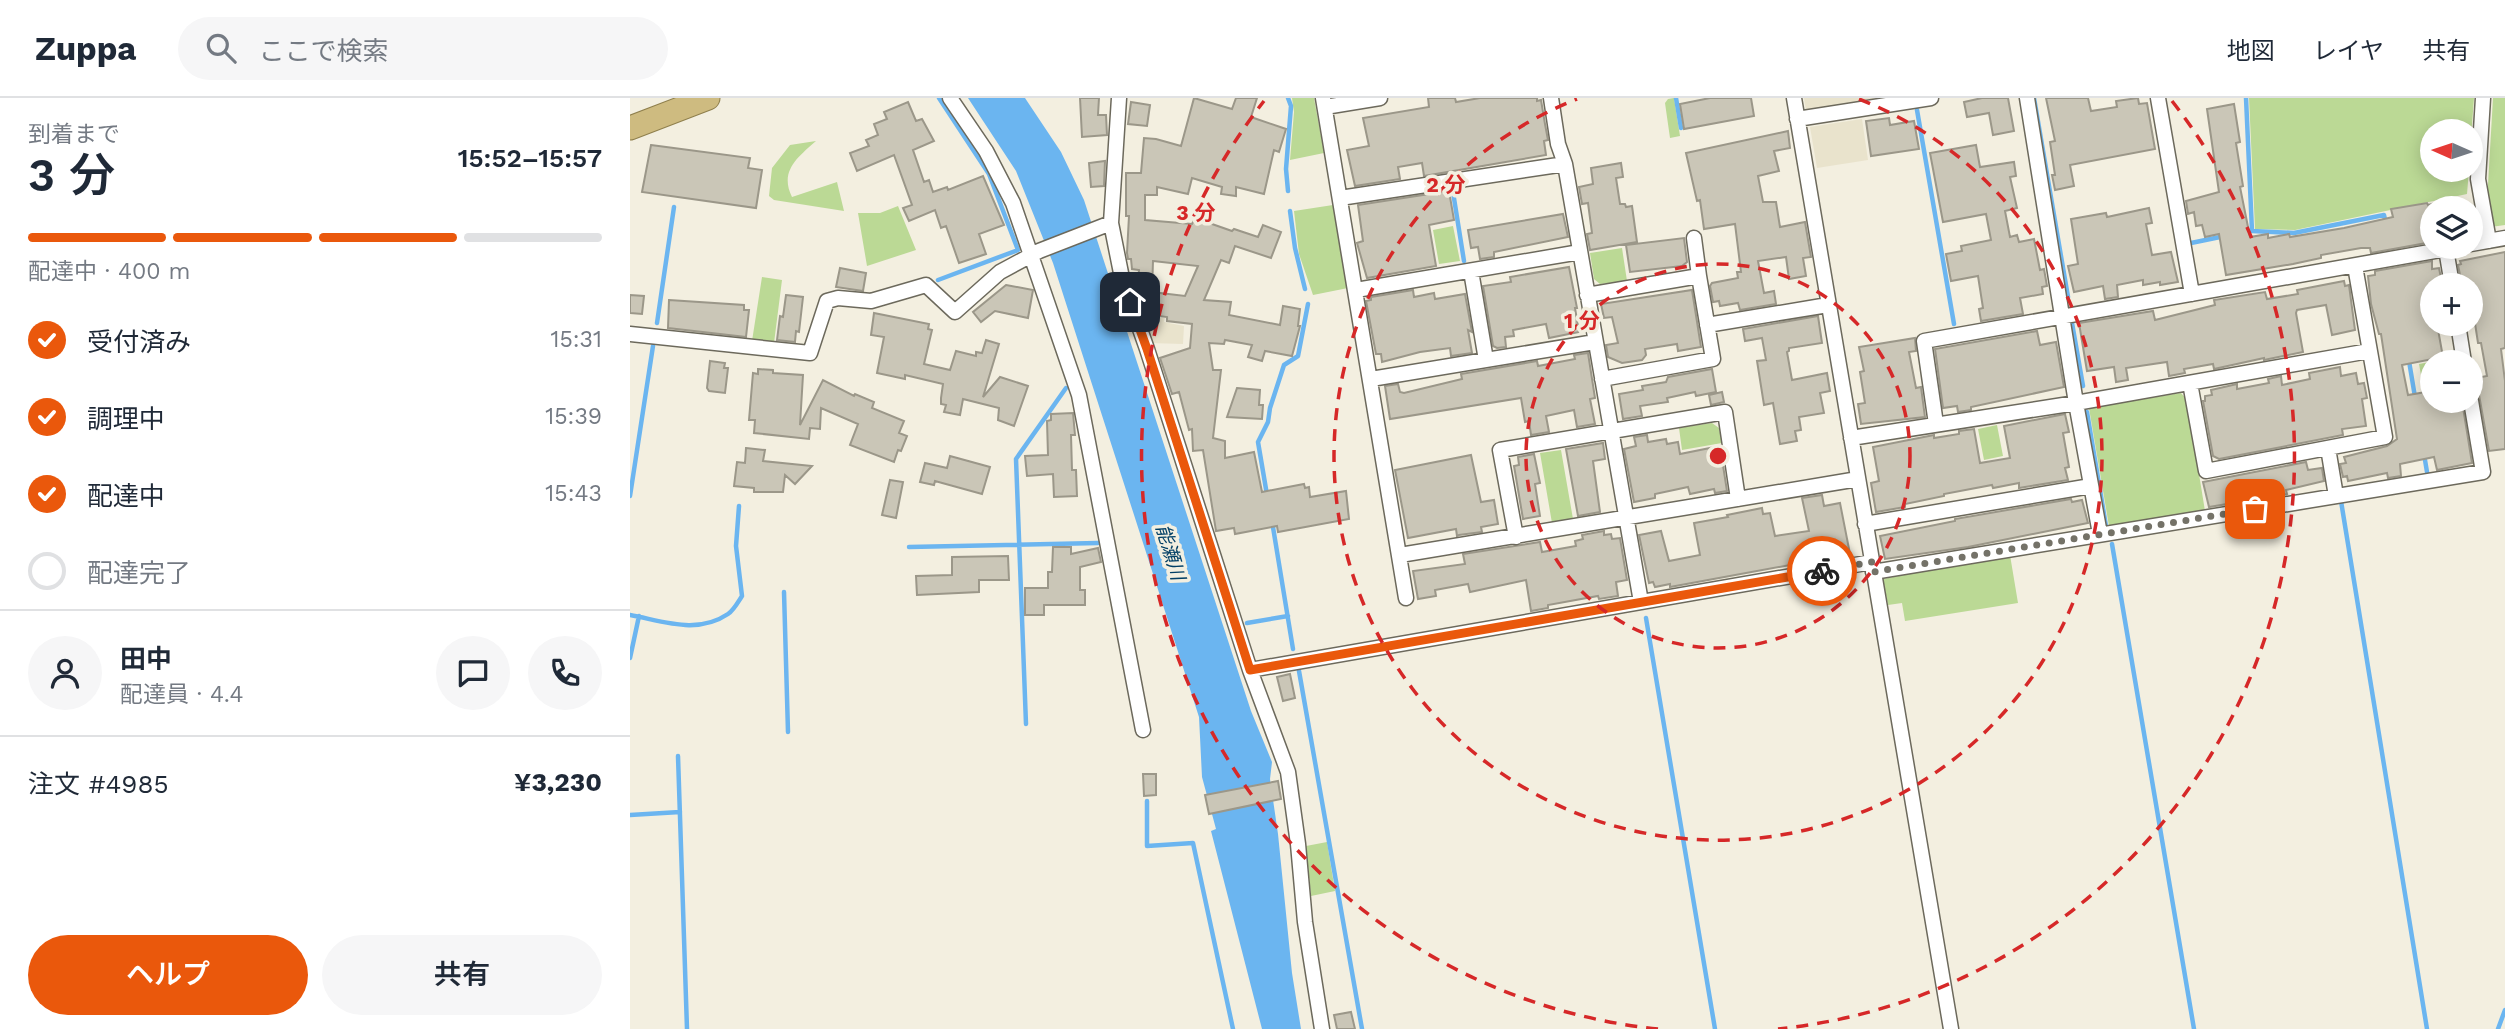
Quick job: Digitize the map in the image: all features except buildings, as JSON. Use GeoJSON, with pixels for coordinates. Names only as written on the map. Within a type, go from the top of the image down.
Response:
{"type":"FeatureCollection","features":[{"type":"Feature","properties":{"kind":"highway"},"geometry":{"type":"LineString","coordinates":[[630,128],[708,98]]}},
{"type":"Feature","properties":{"kind":"street"},"geometry":{"type":"LineString","coordinates":[[950,98],[986,151],[1035,253],[1079,395],[1143,730]]}},
{"type":"Feature","properties":{"kind":"street"},"geometry":{"type":"LineString","coordinates":[[1119,98],[1107,225],[1250,670],[1288,772],[1305,922],[1322,1029]]}},
{"type":"Feature","properties":{"kind":"street"},"geometry":{"type":"LineString","coordinates":[[1380,98],[1324,102],[1406,598]]}},
{"type":"Feature","properties":{"kind":"street"},"geometry":{"type":"LineString","coordinates":[[1551,98],[1558,144],[1565,164],[1641,603]]}},
{"type":"Feature","properties":{"kind":"street"},"geometry":{"type":"LineString","coordinates":[[1794,98],[1951,1029]]}},
{"type":"Feature","properties":{"kind":"street"},"geometry":{"type":"LineString","coordinates":[[1797,119],[1931,98]]}},
{"type":"Feature","properties":{"kind":"street"},"geometry":{"type":"LineString","coordinates":[[2027,98],[2100,534]]}},
{"type":"Feature","properties":{"kind":"street"},"geometry":{"type":"LineString","coordinates":[[2158,98],[2192,294]]}},
{"type":"Feature","properties":{"kind":"street"},"geometry":{"type":"LineString","coordinates":[[2483,98],[2478,179],[2489,241]]}},
{"type":"Feature","properties":{"kind":"street"},"geometry":{"type":"LineString","coordinates":[[1340,198],[1565,164]]}},
{"type":"Feature","properties":{"kind":"street"},"geometry":{"type":"LineString","coordinates":[[630,334],[810,352],[827,301],[838,298],[872,301],[926,285],[955,312],[1000,272],[1035,253],[1107,225]]}},
{"type":"Feature","properties":{"kind":"street"},"geometry":{"type":"LineString","coordinates":[[2483,242],[2505,238]]}},
{"type":"Feature","properties":{"kind":"street"},"geometry":{"type":"LineString","coordinates":[[1602,379],[1713,359],[1694,239]]}},
{"type":"Feature","properties":{"kind":"street"},"geometry":{"type":"LineString","coordinates":[[1356,290],[1580,252]]}},
{"type":"Feature","properties":{"kind":"street"},"geometry":{"type":"LineString","coordinates":[[1936,424],[1924,341],[2420,254]]}},
{"type":"Feature","properties":{"kind":"street"},"geometry":{"type":"LineString","coordinates":[[2190,383],[2206,471],[2385,437],[2354,266]]}},
{"type":"Feature","properties":{"kind":"street"},"geometry":{"type":"LineString","coordinates":[[1471,271],[1486,360]]}},
{"type":"Feature","properties":{"kind":"street"},"geometry":{"type":"LineString","coordinates":[[1587,295],[1699,276]]}},
{"type":"Feature","properties":{"kind":"street"},"geometry":{"type":"LineString","coordinates":[[1707,325],[1828,304]]}},
{"type":"Feature","properties":{"kind":"street"},"geometry":{"type":"LineString","coordinates":[[1371,379],[1595,342]]}},
{"type":"Feature","properties":{"kind":"street"},"geometry":{"type":"LineString","coordinates":[[1852,438],[2076,403],[2369,351]]}},
{"type":"Feature","properties":{"kind":"street"},"geometry":{"type":"LineString","coordinates":[[1516,537],[1500,450],[1725,412],[1738,499]]}},
{"type":"Feature","properties":{"kind":"street"},"geometry":{"type":"LineString","coordinates":[[1250,670],[1641,603],[2100,534],[2483,472],[2473,413]]}},
{"type":"Feature","properties":{"kind":"street"},"geometry":{"type":"LineString","coordinates":[[2328,447],[2336,496]]}},
{"type":"Feature","properties":{"kind":"street"},"geometry":{"type":"LineString","coordinates":[[1401,555],[1858,479]]}},
{"type":"Feature","properties":{"kind":"street"},"geometry":{"type":"LineString","coordinates":[[1865,524],[2091,486]]}},
{"type":"Feature","properties":{"kind":"shaded area"},"geometry":{"type":"Polygon","coordinates":[[[1804,98],[1886,98],[1806,111],[1804,98]]]}},
{"type":"Feature","properties":{"kind":"shaded area"},"geometry":{"type":"Polygon","coordinates":[[[1862,119],[1868,160],[1817,168],[1810,127],[1862,119]]]}},
{"type":"Feature","properties":{"kind":"shaded area"},"geometry":{"type":"Polygon","coordinates":[[[1141,316],[1165,318],[1164,322],[1184,326],[1183,344],[1149,343],[1141,316]]]}},
{"type":"Feature","properties":{"kind":"green space"},"geometry":{"type":"Polygon","coordinates":[[[1292,98],[1314,98],[1324,153],[1290,160],[1294,112],[1292,98]]]}},
{"type":"Feature","properties":{"kind":"green space"},"geometry":{"type":"Polygon","coordinates":[[[1674,98],[1680,136],[1670,138],[1665,103],[1674,98]]]}},
{"type":"Feature","properties":{"kind":"green space"},"geometry":{"type":"Polygon","coordinates":[[[2249,98],[2474,98],[2472,119],[2420,119],[2420,182],[2468,182],[2467,194],[2420,196],[2420,204],[2295,230],[2255,229],[2249,98]]]}},
{"type":"Feature","properties":{"kind":"green space"},"geometry":{"type":"Polygon","coordinates":[[[2493,98],[2505,98],[2505,225],[2491,227],[2487,202],[2493,98]]]}},
{"type":"Feature","properties":{"kind":"green space"},"geometry":{"type":"Polygon","coordinates":[[[816,141],[797,159],[789,172],[792,197],[837,182],[844,211],[774,200],[769,196],[772,168],[790,145],[816,141]]]}},
{"type":"Feature","properties":{"kind":"green space"},"geometry":{"type":"Polygon","coordinates":[[[1333,205],[1348,288],[1313,295],[1299,254],[1294,211],[1333,205]]]}},
{"type":"Feature","properties":{"kind":"green space"},"geometry":{"type":"Polygon","coordinates":[[[898,206],[916,250],[867,266],[858,213],[880,213],[898,206]]]}},
{"type":"Feature","properties":{"kind":"green space"},"geometry":{"type":"Polygon","coordinates":[[[1453,226],[1460,261],[1439,264],[1433,230],[1453,226]]]}},
{"type":"Feature","properties":{"kind":"green space"},"geometry":{"type":"Polygon","coordinates":[[[1622,248],[1627,281],[1600,284],[1594,279],[1590,253],[1622,248]]]}},
{"type":"Feature","properties":{"kind":"green space"},"geometry":{"type":"Polygon","coordinates":[[[762,277],[782,280],[774,343],[752,341],[762,277]]]}},
{"type":"Feature","properties":{"kind":"green space"},"geometry":{"type":"Polygon","coordinates":[[[2181,393],[2187,400],[2205,511],[2109,526],[2089,408],[2181,393]]]}},
{"type":"Feature","properties":{"kind":"green space"},"geometry":{"type":"Polygon","coordinates":[[[1712,423],[1719,428],[1722,443],[1682,450],[1679,428],[1712,423]]]}},
{"type":"Feature","properties":{"kind":"green space"},"geometry":{"type":"Polygon","coordinates":[[[1997,425],[2003,456],[1984,460],[1978,429],[1997,425]]]}},
{"type":"Feature","properties":{"kind":"green space"},"geometry":{"type":"Polygon","coordinates":[[[1561,450],[1573,519],[1552,523],[1540,453],[1561,450]]]}},
{"type":"Feature","properties":{"kind":"green space"},"geometry":{"type":"Polygon","coordinates":[[[2010,555],[2018,603],[1905,621],[1902,603],[1888,605],[1883,579],[2010,555]]]}},
{"type":"Feature","properties":{"kind":"green space"},"geometry":{"type":"Polygon","coordinates":[[[1327,842],[1335,891],[1311,896],[1306,846],[1327,842]]]}},
{"type":"Feature","properties":{"kind":"water","name":"能瀬川"},"geometry":{"type":"Polygon","coordinates":[[[968,98],[1025,98],[1061,152],[1084,200],[1251,711],[1272,762],[1270,779],[1301,1029],[1262,1029],[1211,831],[1216,829],[1202,777],[1199,717],[1053,263],[1016,171],[968,98]]]}},
{"type":"Feature","properties":{"kind":"waterway"},"geometry":{"type":"LineString","coordinates":[[938,280],[1018,250],[989,174],[939,98]]}},
{"type":"Feature","properties":{"kind":"waterway"},"geometry":{"type":"LineString","coordinates":[[1288,98],[1291,106],[1286,169],[1288,191]]}},
{"type":"Feature","properties":{"kind":"waterway"},"geometry":{"type":"LineString","coordinates":[[1676,98],[1681,128]]}},
{"type":"Feature","properties":{"kind":"waterway"},"geometry":{"type":"LineString","coordinates":[[2034,98],[2068,297]]}},
{"type":"Feature","properties":{"kind":"waterway"},"geometry":{"type":"LineString","coordinates":[[2246,98],[2252,231],[2294,233],[2384,215],[2386,224]]}},
{"type":"Feature","properties":{"kind":"waterway"},"geometry":{"type":"LineString","coordinates":[[1917,110],[1954,324]]}},
{"type":"Feature","properties":{"kind":"waterway"},"geometry":{"type":"LineString","coordinates":[[1453,192],[1464,261]]}},
{"type":"Feature","properties":{"kind":"waterway"},"geometry":{"type":"LineString","coordinates":[[657,323],[674,207]]}},
{"type":"Feature","properties":{"kind":"waterway"},"geometry":{"type":"LineString","coordinates":[[1290,211],[1305,289]]}},
{"type":"Feature","properties":{"kind":"waterway"},"geometry":{"type":"LineString","coordinates":[[2191,243],[2225,236]]}},
{"type":"Feature","properties":{"kind":"waterway"},"geometry":{"type":"LineString","coordinates":[[1267,495],[1258,442],[1268,422],[1284,365],[1298,356],[1308,304]]}},
{"type":"Feature","properties":{"kind":"waterway"},"geometry":{"type":"LineString","coordinates":[[2072,323],[2083,386]]}},
{"type":"Feature","properties":{"kind":"waterway"},"geometry":{"type":"LineString","coordinates":[[630,496],[653,346]]}},
{"type":"Feature","properties":{"kind":"waterway"},"geometry":{"type":"LineString","coordinates":[[2409,361],[2415,397]]}},
{"type":"Feature","properties":{"kind":"waterway"},"geometry":{"type":"LineString","coordinates":[[1026,724],[1016,459],[1066,388]]}},
{"type":"Feature","properties":{"kind":"waterway"},"geometry":{"type":"LineString","coordinates":[[2087,412],[2106,526]]}},
{"type":"Feature","properties":{"kind":"waterway"},"geometry":{"type":"LineString","coordinates":[[2424,454],[2427,472]]}},
{"type":"Feature","properties":{"kind":"waterway"},"geometry":{"type":"LineString","coordinates":[[2341,501],[2427,1029]]}},
{"type":"Feature","properties":{"kind":"waterway"},"geometry":{"type":"LineString","coordinates":[[630,615],[692,625],[704,624],[728,614],[742,596],[736,546],[739,506]]}},
{"type":"Feature","properties":{"kind":"waterway"},"geometry":{"type":"LineString","coordinates":[[1272,521],[1293,649]]}},
{"type":"Feature","properties":{"kind":"waterway"},"geometry":{"type":"LineString","coordinates":[[909,547],[1098,543]]}},
{"type":"Feature","properties":{"kind":"waterway"},"geometry":{"type":"LineString","coordinates":[[2112,544],[2194,1029]]}},
{"type":"Feature","properties":{"kind":"waterway"},"geometry":{"type":"LineString","coordinates":[[784,592],[788,732]]}},
{"type":"Feature","properties":{"kind":"waterway"},"geometry":{"type":"LineString","coordinates":[[630,658],[639,616]]}},
{"type":"Feature","properties":{"kind":"waterway"},"geometry":{"type":"LineString","coordinates":[[1247,623],[1288,616]]}},
{"type":"Feature","properties":{"kind":"waterway"},"geometry":{"type":"LineString","coordinates":[[1646,618],[1715,1029]]}},
{"type":"Feature","properties":{"kind":"waterway"},"geometry":{"type":"LineString","coordinates":[[1299,671],[1362,1029]]}},
{"type":"Feature","properties":{"kind":"waterway"},"geometry":{"type":"LineString","coordinates":[[678,756],[687,1029]]}},
{"type":"Feature","properties":{"kind":"waterway"},"geometry":{"type":"LineString","coordinates":[[1147,801],[1147,846],[1193,843],[1233,1029]]}},
{"type":"Feature","properties":{"kind":"waterway"},"geometry":{"type":"LineString","coordinates":[[630,815],[680,812]]}},
{"type":"Feature","properties":{"kind":"waterway"},"geometry":{"type":"LineString","coordinates":[[2498,1029],[2505,1010]]}},
{"type":"Feature","properties":{"kind":"way so far"},"geometry":{"type":"LineString","coordinates":[[1822,571],[1872,562],[1873,572],[2255,509]]}},
{"type":"Feature","properties":{"kind":"route"},"geometry":{"type":"LineString","coordinates":[[1130,302],[1250,670],[1822,571]]}}]}
